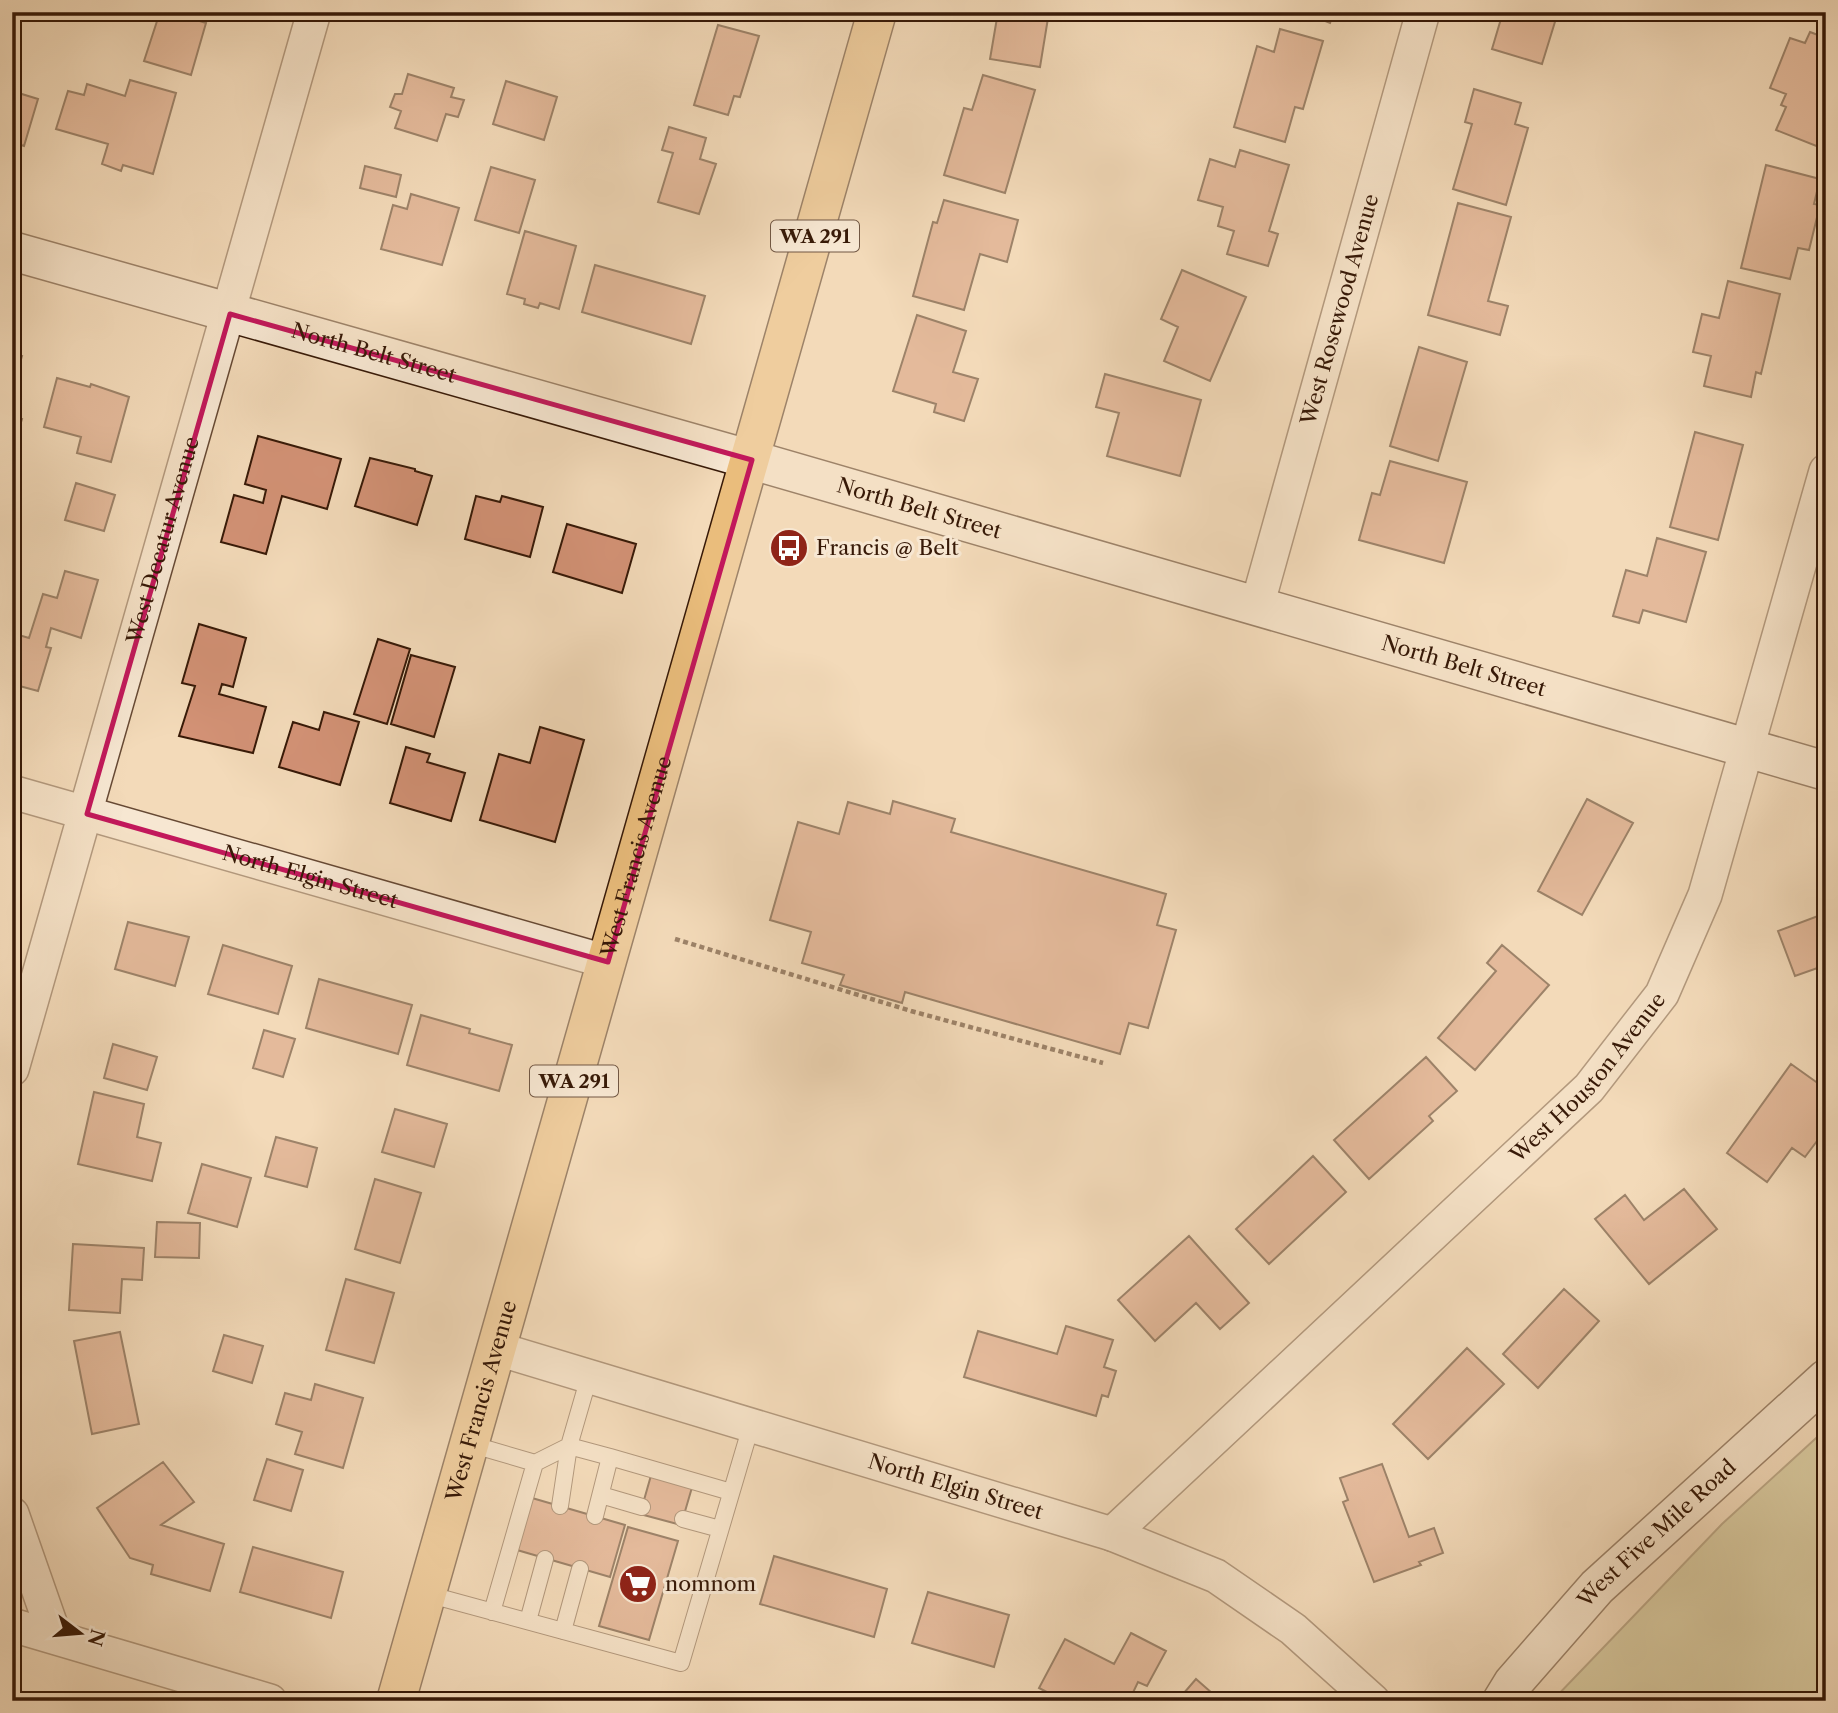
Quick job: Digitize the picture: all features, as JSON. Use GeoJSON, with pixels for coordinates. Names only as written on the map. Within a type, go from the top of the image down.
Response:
{"type":"FeatureCollection","features":[{"type":"Feature","properties":{"kind":"main road","name":"West Francis Avenue"},"geometry":{"type":"LineString","coordinates":[[396,1701],[752,460],[877,12]]}},
{"type":"Feature","properties":{"kind":"street","name":"West Decatur Avenue"},"geometry":{"type":"LineString","coordinates":[[12,1069],[230,314],[314,12]]}},
{"type":"Feature","properties":{"kind":"street","name":"West Rosewood Avenue"},"geometry":{"type":"LineString","coordinates":[[1257,606],[1423,12]]}},
{"type":"Feature","properties":{"kind":"street","name":"North Belt Street"},"geometry":{"type":"LineString","coordinates":[[12,251],[752,460],[1826,771]]}},
{"type":"Feature","properties":{"kind":"street","name":"West Houston Avenue"},"geometry":{"type":"LineString","coordinates":[[1112,1534],[1590,1087],[1662,994],[1705,895],[1826,471]]}},
{"type":"Feature","properties":{"kind":"street","name":"North Elgin Street"},"geometry":{"type":"LineString","coordinates":[[12,792],[608,962]]}},
{"type":"Feature","properties":{"kind":"street","name":"North Elgin Street"},"geometry":{"type":"LineString","coordinates":[[498,1349],[1112,1534],[1216,1576],[1293,1629],[1373,1701]]}},
{"type":"Feature","properties":{"kind":"street","name":"West Five Mile Road"},"geometry":{"type":"LineString","coordinates":[[1502,1701],[1513,1683],[1597,1587],[1826,1379]]}},
{"type":"Feature","properties":{"kind":"street"},"geometry":{"type":"LineString","coordinates":[[12,1514],[55,1637]]}},
{"type":"Feature","properties":{"kind":"street"},"geometry":{"type":"LineString","coordinates":[[12,1625],[270,1701]]}},
{"type":"Feature","properties":{"kind":"lane"},"geometry":{"type":"LineString","coordinates":[[559,1506],[569,1446],[589,1377]]}},
{"type":"Feature","properties":{"kind":"lane"},"geometry":{"type":"LineString","coordinates":[[427,1594],[681,1663],[751,1426]]}},
{"type":"Feature","properties":{"kind":"lane"},"geometry":{"type":"LineString","coordinates":[[470,1444],[535,1463],[569,1446],[731,1492]]}},
{"type":"Feature","properties":{"kind":"lane"},"geometry":{"type":"LineString","coordinates":[[595,1516],[610,1457]]}},
{"type":"Feature","properties":{"kind":"lane"},"geometry":{"type":"LineString","coordinates":[[492,1612],[535,1463]]}},
{"type":"Feature","properties":{"kind":"lane"},"geometry":{"type":"LineString","coordinates":[[601,1495],[642,1507]]}},
{"type":"Feature","properties":{"kind":"lane"},"geometry":{"type":"LineString","coordinates":[[683,1519],[720,1529]]}},
{"type":"Feature","properties":{"kind":"lane"},"geometry":{"type":"LineString","coordinates":[[528,1621],[545,1559]]}},
{"type":"Feature","properties":{"kind":"lane"},"geometry":{"type":"LineString","coordinates":[[563,1631],[580,1569]]}},
{"type":"Feature","properties":{"kind":"path"},"geometry":{"type":"LineString","coordinates":[[675,939],[911,1011],[1103,1063]]}},
{"type":"Feature","properties":{"kind":"highlighted area"},"geometry":{"type":"Polygon","coordinates":[[[230,314],[752,460],[608,962],[87,814],[230,314]]]}},
{"type":"Feature","properties":{"kind":"shaded area"},"geometry":{"type":"Polygon","coordinates":[[[1826,1429],[1826,1701],[1552,1701],[1722,1524],[1826,1429]]]}},
{"type":"Feature","properties":{"kind":"building"},"geometry":{"type":"Polygon","coordinates":[[[160,12],[171,12],[206,23],[191,75],[144,61],[160,12]]]}},
{"type":"Feature","properties":{"kind":"building"},"geometry":{"type":"Polygon","coordinates":[[[998,12],[1049,12],[1040,67],[990,59],[998,12]]]}},
{"type":"Feature","properties":{"kind":"building"},"geometry":{"type":"Polygon","coordinates":[[[1303,12],[1334,12],[1330,23],[1303,12]]]}},
{"type":"Feature","properties":{"kind":"building"},"geometry":{"type":"Polygon","coordinates":[[[1503,12],[1558,12],[1542,64],[1492,49],[1503,12]]]}},
{"type":"Feature","properties":{"kind":"building"},"geometry":{"type":"Polygon","coordinates":[[[718,25],[759,36],[740,97],[734,96],[728,115],[694,105],[718,25]]]}},
{"type":"Feature","properties":{"kind":"building"},"geometry":{"type":"Polygon","coordinates":[[[1280,29],[1323,41],[1303,109],[1295,107],[1285,142],[1234,127],[1257,46],[1274,52],[1280,29]]]}},
{"type":"Feature","properties":{"kind":"building"},"geometry":{"type":"Polygon","coordinates":[[[1810,32],[1826,38],[1824,149],[1776,130],[1786,107],[1781,105],[1786,94],[1770,88],[1790,38],[1805,43],[1810,32]]]}},
{"type":"Feature","properties":{"kind":"building"},"geometry":{"type":"Polygon","coordinates":[[[408,74],[454,88],[451,97],[464,100],[458,117],[446,114],[437,141],[395,128],[401,111],[390,107],[395,94],[402,94],[408,74]]]}},
{"type":"Feature","properties":{"kind":"building"},"geometry":{"type":"Polygon","coordinates":[[[983,75],[1035,90],[1005,193],[944,175],[964,108],[972,110],[983,75]]]}},
{"type":"Feature","properties":{"kind":"building"},"geometry":{"type":"Polygon","coordinates":[[[130,80],[176,93],[153,174],[123,165],[121,171],[102,164],[108,144],[56,129],[68,91],[84,95],[87,84],[125,96],[130,80]]]}},
{"type":"Feature","properties":{"kind":"building"},"geometry":{"type":"Polygon","coordinates":[[[506,81],[557,97],[544,140],[493,124],[506,81]]]}},
{"type":"Feature","properties":{"kind":"building"},"geometry":{"type":"Polygon","coordinates":[[[1474,89],[1521,103],[1515,124],[1528,128],[1506,205],[1453,189],[1472,124],[1465,122],[1474,89]]]}},
{"type":"Feature","properties":{"kind":"building"},"geometry":{"type":"Polygon","coordinates":[[[12,91],[38,99],[24,146],[12,142],[12,91]]]}},
{"type":"Feature","properties":{"kind":"building"},"geometry":{"type":"Polygon","coordinates":[[[669,127],[706,138],[700,159],[716,164],[699,214],[658,202],[673,153],[662,150],[669,127]]]}},
{"type":"Feature","properties":{"kind":"building"},"geometry":{"type":"Polygon","coordinates":[[[1240,150],[1289,165],[1269,231],[1278,234],[1268,266],[1227,254],[1234,231],[1218,226],[1223,207],[1198,200],[1210,159],[1235,167],[1240,150]]]}},
{"type":"Feature","properties":{"kind":"building"},"geometry":{"type":"Polygon","coordinates":[[[1766,165],[1820,179],[1814,204],[1820,205],[1809,250],[1798,248],[1790,279],[1741,268],[1766,165]]]}},
{"type":"Feature","properties":{"kind":"building"},"geometry":{"type":"Polygon","coordinates":[[[365,166],[401,175],[396,197],[360,188],[365,166]]]}},
{"type":"Feature","properties":{"kind":"building"},"geometry":{"type":"Polygon","coordinates":[[[491,167],[535,180],[519,233],[475,220],[491,167]]]}},
{"type":"Feature","properties":{"kind":"building"},"geometry":{"type":"Polygon","coordinates":[[[411,194],[459,208],[442,265],[381,249],[393,205],[407,209],[411,194]]]}},
{"type":"Feature","properties":{"kind":"building"},"geometry":{"type":"Polygon","coordinates":[[[944,200],[1018,220],[1007,262],[980,254],[964,310],[913,296],[933,222],[937,223],[944,200]]]}},
{"type":"Feature","properties":{"kind":"building"},"geometry":{"type":"Polygon","coordinates":[[[1458,203],[1511,217],[1488,301],[1508,306],[1500,335],[1428,315],[1458,203]]]}},
{"type":"Feature","properties":{"kind":"building"},"geometry":{"type":"Polygon","coordinates":[[[525,231],[576,246],[559,309],[540,303],[538,308],[524,304],[525,299],[507,294],[525,231]]]}},
{"type":"Feature","properties":{"kind":"building"},"geometry":{"type":"Polygon","coordinates":[[[595,265],[705,296],[691,344],[582,312],[595,265]]]}},
{"type":"Feature","properties":{"kind":"building"},"geometry":{"type":"Polygon","coordinates":[[[1182,270],[1246,297],[1210,381],[1164,361],[1178,327],[1161,319],[1182,270]]]}},
{"type":"Feature","properties":{"kind":"building"},"geometry":{"type":"Polygon","coordinates":[[[1728,281],[1780,294],[1761,374],[1756,372],[1751,397],[1704,386],[1711,356],[1693,352],[1702,314],[1719,318],[1728,281]]]}},
{"type":"Feature","properties":{"kind":"building"},"geometry":{"type":"Polygon","coordinates":[[[917,315],[966,331],[953,372],[978,379],[964,421],[934,412],[936,404],[893,391],[917,315]]]}},
{"type":"Feature","properties":{"kind":"building"},"geometry":{"type":"Polygon","coordinates":[[[1419,347],[1467,362],[1438,461],[1390,446],[1419,347]]]}},
{"type":"Feature","properties":{"kind":"building"},"geometry":{"type":"Polygon","coordinates":[[[12,353],[22,356],[12,390],[12,353]]]}},
{"type":"Feature","properties":{"kind":"building"},"geometry":{"type":"Polygon","coordinates":[[[1105,374],[1201,400],[1180,476],[1107,456],[1119,413],[1096,407],[1105,374]]]}},
{"type":"Feature","properties":{"kind":"building"},"geometry":{"type":"Polygon","coordinates":[[[57,378],[90,387],[91,384],[129,397],[111,462],[77,453],[81,437],[44,427],[57,378]]]}},
{"type":"Feature","properties":{"kind":"building"},"geometry":{"type":"Polygon","coordinates":[[[12,416],[22,419],[12,451],[12,416]]]}},
{"type":"Feature","properties":{"kind":"building"},"geometry":{"type":"Polygon","coordinates":[[[1695,432],[1743,445],[1718,540],[1670,527],[1695,432]]]}},
{"type":"Feature","properties":{"kind":"building"},"geometry":{"type":"Polygon","coordinates":[[[258,436],[341,459],[327,509],[282,496],[266,554],[221,542],[234,495],[263,503],[266,490],[245,484],[258,436]]]}},
{"type":"Feature","properties":{"kind":"building"},"geometry":{"type":"Polygon","coordinates":[[[370,458],[432,476],[417,525],[355,506],[370,458]]]}},
{"type":"Feature","properties":{"kind":"building"},"geometry":{"type":"Polygon","coordinates":[[[1390,461],[1467,482],[1444,563],[1359,540],[1372,493],[1380,495],[1390,461]]]}},
{"type":"Feature","properties":{"kind":"building"},"geometry":{"type":"Polygon","coordinates":[[[76,483],[115,495],[104,531],[65,520],[76,483]]]}},
{"type":"Feature","properties":{"kind":"building"},"geometry":{"type":"Polygon","coordinates":[[[476,496],[500,502],[502,496],[543,507],[530,557],[465,539],[476,496]]]}},
{"type":"Feature","properties":{"kind":"building"},"geometry":{"type":"Polygon","coordinates":[[[567,524],[636,544],[622,593],[553,572],[567,524]]]}},
{"type":"Feature","properties":{"kind":"building"},"geometry":{"type":"Polygon","coordinates":[[[1657,538],[1706,552],[1686,622],[1643,610],[1639,623],[1613,616],[1626,570],[1647,576],[1657,538]]]}},
{"type":"Feature","properties":{"kind":"building"},"geometry":{"type":"Polygon","coordinates":[[[65,571],[98,580],[81,638],[51,628],[46,647],[51,648],[38,691],[12,684],[12,633],[29,638],[43,594],[57,598],[65,571]]]}},
{"type":"Feature","properties":{"kind":"building"},"geometry":{"type":"Polygon","coordinates":[[[199,624],[246,638],[233,687],[222,684],[219,694],[266,707],[253,753],[179,736],[195,686],[182,683],[199,624]]]}},
{"type":"Feature","properties":{"kind":"building"},"geometry":{"type":"Polygon","coordinates":[[[378,639],[410,649],[387,724],[354,714],[378,639]]]}},
{"type":"Feature","properties":{"kind":"building"},"geometry":{"type":"Polygon","coordinates":[[[411,655],[455,667],[434,737],[391,724],[411,655]]]}},
{"type":"Feature","properties":{"kind":"building"},"geometry":{"type":"Polygon","coordinates":[[[324,712],[359,722],[340,785],[279,767],[293,722],[319,730],[324,712]]]}},
{"type":"Feature","properties":{"kind":"building"},"geometry":{"type":"Polygon","coordinates":[[[540,727],[584,740],[555,842],[480,820],[499,754],[530,763],[540,727]]]}},
{"type":"Feature","properties":{"kind":"building"},"geometry":{"type":"Polygon","coordinates":[[[406,747],[430,754],[427,762],[465,773],[451,821],[390,803],[406,747]]]}},
{"type":"Feature","properties":{"kind":"building"},"geometry":{"type":"Polygon","coordinates":[[[1587,799],[1633,823],[1582,915],[1538,891],[1587,799]]]}},
{"type":"Feature","properties":{"kind":"building"},"geometry":{"type":"Polygon","coordinates":[[[893,801],[955,819],[951,832],[1166,894],[1157,925],[1176,930],[1148,1028],[1129,1023],[1120,1054],[905,992],[902,1003],[840,985],[844,975],[802,963],[811,932],[770,920],[798,822],[839,834],[848,802],[890,814],[893,801]]]}},
{"type":"Feature","properties":{"kind":"building"},"geometry":{"type":"Polygon","coordinates":[[[1826,913],[1826,965],[1795,976],[1778,931],[1826,913]]]}},
{"type":"Feature","properties":{"kind":"building"},"geometry":{"type":"Polygon","coordinates":[[[128,922],[189,937],[175,986],[115,969],[128,922]]]}},
{"type":"Feature","properties":{"kind":"building"},"geometry":{"type":"Polygon","coordinates":[[[223,945],[292,966],[278,1014],[208,994],[223,945]]]}},
{"type":"Feature","properties":{"kind":"building"},"geometry":{"type":"Polygon","coordinates":[[[1502,945],[1549,985],[1475,1070],[1438,1038],[1496,971],[1487,963],[1502,945]]]}},
{"type":"Feature","properties":{"kind":"building"},"geometry":{"type":"Polygon","coordinates":[[[319,979],[412,1005],[398,1054],[306,1028],[319,979]]]}},
{"type":"Feature","properties":{"kind":"building"},"geometry":{"type":"Polygon","coordinates":[[[421,1015],[512,1045],[499,1091],[407,1065],[421,1015]]]}},
{"type":"Feature","properties":{"kind":"building"},"geometry":{"type":"Polygon","coordinates":[[[264,1030],[295,1039],[283,1077],[253,1068],[264,1030]]]}},
{"type":"Feature","properties":{"kind":"building"},"geometry":{"type":"Polygon","coordinates":[[[113,1044],[157,1057],[147,1090],[104,1078],[113,1044]]]}},
{"type":"Feature","properties":{"kind":"building"},"geometry":{"type":"Polygon","coordinates":[[[1426,1057],[1457,1091],[1429,1116],[1433,1121],[1369,1179],[1334,1140],[1426,1057]]]}},
{"type":"Feature","properties":{"kind":"building"},"geometry":{"type":"Polygon","coordinates":[[[1791,1064],[1826,1089],[1826,1129],[1805,1157],[1792,1148],[1767,1182],[1727,1153],[1791,1064]]]}},
{"type":"Feature","properties":{"kind":"building"},"geometry":{"type":"Polygon","coordinates":[[[94,1092],[144,1104],[137,1137],[161,1143],[152,1181],[78,1164],[94,1092]]]}},
{"type":"Feature","properties":{"kind":"building"},"geometry":{"type":"Polygon","coordinates":[[[395,1109],[447,1124],[434,1167],[382,1152],[395,1109]]]}},
{"type":"Feature","properties":{"kind":"building"},"geometry":{"type":"Polygon","coordinates":[[[276,1137],[317,1148],[307,1187],[265,1176],[276,1137]]]}},
{"type":"Feature","properties":{"kind":"building"},"geometry":{"type":"Polygon","coordinates":[[[1313,1156],[1346,1192],[1269,1264],[1236,1229],[1313,1156]]]}},
{"type":"Feature","properties":{"kind":"building"},"geometry":{"type":"Polygon","coordinates":[[[202,1164],[251,1178],[237,1227],[188,1213],[202,1164]]]}},
{"type":"Feature","properties":{"kind":"building"},"geometry":{"type":"Polygon","coordinates":[[[375,1179],[421,1193],[400,1263],[355,1249],[375,1179]]]}},
{"type":"Feature","properties":{"kind":"building"},"geometry":{"type":"Polygon","coordinates":[[[1684,1189],[1717,1229],[1649,1284],[1595,1219],[1625,1195],[1644,1220],[1684,1189]]]}},
{"type":"Feature","properties":{"kind":"building"},"geometry":{"type":"Polygon","coordinates":[[[157,1222],[200,1223],[199,1258],[155,1257],[157,1222]]]}},
{"type":"Feature","properties":{"kind":"building"},"geometry":{"type":"Polygon","coordinates":[[[1189,1236],[1249,1303],[1220,1329],[1196,1303],[1155,1341],[1118,1300],[1189,1236]]]}},
{"type":"Feature","properties":{"kind":"building"},"geometry":{"type":"Polygon","coordinates":[[[73,1244],[144,1248],[142,1280],[122,1279],[120,1313],[69,1310],[73,1244]]]}},
{"type":"Feature","properties":{"kind":"building"},"geometry":{"type":"Polygon","coordinates":[[[346,1279],[394,1293],[374,1363],[326,1350],[346,1279]]]}},
{"type":"Feature","properties":{"kind":"building"},"geometry":{"type":"Polygon","coordinates":[[[1564,1289],[1599,1321],[1538,1388],[1503,1354],[1564,1289]]]}},
{"type":"Feature","properties":{"kind":"building"},"geometry":{"type":"Polygon","coordinates":[[[1066,1326],[1113,1340],[1104,1367],[1116,1371],[1108,1397],[1102,1395],[1096,1416],[964,1377],[978,1331],[1057,1354],[1066,1326]]]}},
{"type":"Feature","properties":{"kind":"building"},"geometry":{"type":"Polygon","coordinates":[[[120,1332],[139,1424],[92,1434],[74,1341],[120,1332]]]}},
{"type":"Feature","properties":{"kind":"building"},"geometry":{"type":"Polygon","coordinates":[[[224,1335],[263,1346],[252,1383],[213,1371],[224,1335]]]}},
{"type":"Feature","properties":{"kind":"building"},"geometry":{"type":"Polygon","coordinates":[[[1467,1348],[1504,1384],[1428,1459],[1393,1424],[1467,1348]]]}},
{"type":"Feature","properties":{"kind":"building"},"geometry":{"type":"Polygon","coordinates":[[[315,1384],[363,1398],[343,1468],[295,1454],[302,1432],[276,1424],[285,1393],[311,1400],[315,1384]]]}},
{"type":"Feature","properties":{"kind":"building"},"geometry":{"type":"Polygon","coordinates":[[[267,1459],[303,1470],[291,1511],[254,1500],[267,1459]]]}},
{"type":"Feature","properties":{"kind":"building"},"geometry":{"type":"Polygon","coordinates":[[[163,1462],[194,1502],[161,1525],[224,1544],[210,1591],[151,1574],[153,1565],[130,1558],[97,1508],[163,1462]]]}},
{"type":"Feature","properties":{"kind":"building"},"geometry":{"type":"Polygon","coordinates":[[[1382,1464],[1409,1537],[1434,1528],[1443,1553],[1419,1562],[1421,1565],[1374,1582],[1343,1502],[1348,1500],[1340,1478],[1382,1464]]]}},
{"type":"Feature","properties":{"kind":"building"},"geometry":{"type":"Polygon","coordinates":[[[652,1472],[693,1484],[681,1525],[640,1514],[652,1472]]]}},
{"type":"Feature","properties":{"kind":"building"},"geometry":{"type":"Polygon","coordinates":[[[532,1498],[625,1525],[610,1577],[517,1550],[532,1498]]]}},
{"type":"Feature","properties":{"kind":"building","name":"nomnom"},"geometry":{"type":"Polygon","coordinates":[[[628,1527],[678,1541],[649,1640],[599,1626],[628,1527]]]}},
{"type":"Feature","properties":{"kind":"building"},"geometry":{"type":"Polygon","coordinates":[[[253,1547],[343,1572],[331,1618],[240,1592],[253,1547]]]}},
{"type":"Feature","properties":{"kind":"building"},"geometry":{"type":"Polygon","coordinates":[[[774,1556],[887,1589],[874,1637],[760,1604],[774,1556]]]}},
{"type":"Feature","properties":{"kind":"building"},"geometry":{"type":"Polygon","coordinates":[[[928,1592],[1009,1615],[994,1667],[912,1643],[928,1592]]]}},
{"type":"Feature","properties":{"kind":"building"},"geometry":{"type":"Polygon","coordinates":[[[1131,1633],[1166,1651],[1147,1686],[1138,1682],[1129,1701],[1064,1701],[1039,1688],[1065,1639],[1114,1664],[1131,1633]]]}},
{"type":"Feature","properties":{"kind":"building"},"geometry":{"type":"Polygon","coordinates":[[[1196,1679],[1221,1701],[1177,1701],[1196,1679]]]}},
{"type":"Feature","properties":{"kind":"place","name":"Francis @ Belt"},"geometry":{"type":"Point","coordinates":[789,548]}},
{"type":"Feature","properties":{"kind":"place","name":"nomnom"},"geometry":{"type":"Point","coordinates":[638,1584]}}]}
